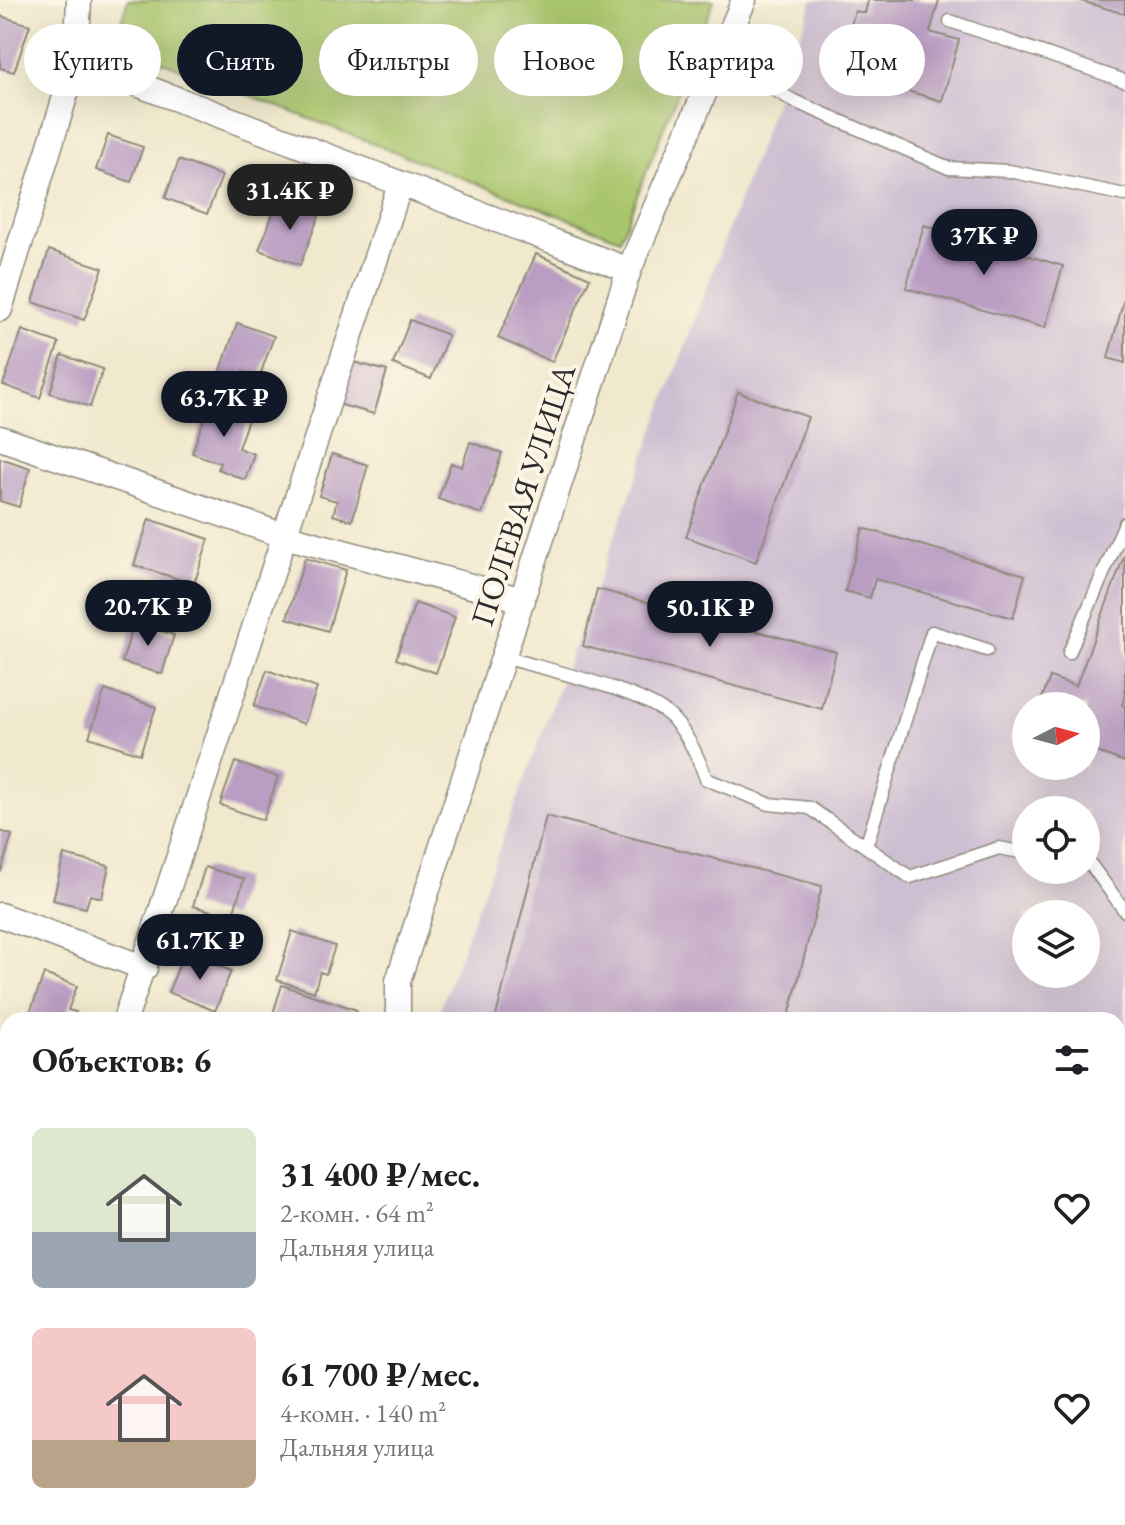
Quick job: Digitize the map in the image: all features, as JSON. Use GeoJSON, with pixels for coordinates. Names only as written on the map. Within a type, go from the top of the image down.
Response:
{"type":"FeatureCollection","features":[{"type":"Feature","properties":{"kind":"street"},"geometry":{"type":"LineString","coordinates":[[78,24],[79,0]]}},
{"type":"Feature","properties":{"kind":"street","name":"ПОЛЕВАЯ УЛИЦА"},"geometry":{"type":"LineString","coordinates":[[734,24],[744,0]]}},
{"type":"Feature","properties":{"kind":"street"},"geometry":{"type":"LineString","coordinates":[[161,94],[629,270]]}},
{"type":"Feature","properties":{"kind":"street"},"geometry":{"type":"LineString","coordinates":[[0,309],[65,96]]}},
{"type":"Feature","properties":{"kind":"street","name":"ПОЛЕВАЯ УЛИЦА"},"geometry":{"type":"LineString","coordinates":[[398,1012],[398,981],[629,270],[704,96]]}},
{"type":"Feature","properties":{"kind":"street"},"geometry":{"type":"LineString","coordinates":[[128,1012],[288,537],[400,185]]}},
{"type":"Feature","properties":{"kind":"street"},"geometry":{"type":"LineString","coordinates":[[0,438],[288,537],[523,600]]}},
{"type":"Feature","properties":{"kind":"street"},"geometry":{"type":"LineString","coordinates":[[0,915],[145,968]]}},
{"type":"Feature","properties":{"kind":"lane"},"geometry":{"type":"LineString","coordinates":[[950,21],[1125,81]]}},
{"type":"Feature","properties":{"kind":"lane"},"geometry":{"type":"LineString","coordinates":[[785,96],[949,168],[1009,171],[1125,195]]}},
{"type":"Feature","properties":{"kind":"lane"},"geometry":{"type":"LineString","coordinates":[[1069,653],[1125,523]]}},
{"type":"Feature","properties":{"kind":"lane"},"geometry":{"type":"LineString","coordinates":[[866,847],[932,632],[987,650]]}},
{"type":"Feature","properties":{"kind":"lane"},"geometry":{"type":"LineString","coordinates":[[504,657],[635,697],[672,717],[698,754],[706,779],[769,804],[810,808],[910,877],[999,848],[1012,850]]}},
{"type":"Feature","properties":{"kind":"lane"},"geometry":{"type":"LineString","coordinates":[[1100,877],[1125,911]]}},
{"type":"Feature","properties":{"kind":"shaded area"},"geometry":{"type":"Polygon","coordinates":[[[813,0],[1125,0],[1125,1012],[439,1012],[778,96],[803,96],[803,27],[813,0]]]}},
{"type":"Feature","properties":{"kind":"green space"},"geometry":{"type":"Polygon","coordinates":[[[128,0],[714,0],[705,24],[639,24],[639,96],[676,96],[620,239],[251,96],[303,96],[303,24],[177,24],[177,67],[161,61],[161,24],[120,24],[128,0]]]}},
{"type":"Feature","properties":{"kind":"building"},"geometry":{"type":"Polygon","coordinates":[[[868,0],[939,0],[930,32],[959,40],[942,101],[925,96],[925,24],[851,24],[855,11],[865,13],[868,0]]]}},
{"type":"Feature","properties":{"kind":"building"},"geometry":{"type":"Polygon","coordinates":[[[1125,0],[1125,14],[1081,1],[1125,0]]]}},
{"type":"Feature","properties":{"kind":"building"},"geometry":{"type":"Polygon","coordinates":[[[0,16],[27,24],[24,24],[24,43],[14,72],[0,68],[0,16]]]}},
{"type":"Feature","properties":{"kind":"building"},"geometry":{"type":"Polygon","coordinates":[[[108,135],[143,147],[131,182],[96,170],[108,135]]]}},
{"type":"Feature","properties":{"kind":"building"},"geometry":{"type":"Polygon","coordinates":[[[179,160],[222,176],[207,214],[165,198],[179,160]]]}},
{"type":"Feature","properties":{"kind":"building"},"geometry":{"type":"Polygon","coordinates":[[[279,198],[320,213],[300,265],[259,250],[279,198]]]}},
{"type":"Feature","properties":{"kind":"building"},"geometry":{"type":"Polygon","coordinates":[[[924,225],[1063,266],[1045,328],[906,288],[924,225]]]}},
{"type":"Feature","properties":{"kind":"building"},"geometry":{"type":"Polygon","coordinates":[[[49,250],[103,268],[84,320],[33,302],[49,250]]]}},
{"type":"Feature","properties":{"kind":"building"},"geometry":{"type":"Polygon","coordinates":[[[536,254],[590,278],[552,362],[498,338],[536,254]]]}},
{"type":"Feature","properties":{"kind":"building"},"geometry":{"type":"Polygon","coordinates":[[[1125,299],[1125,363],[1108,358],[1125,299]]]}},
{"type":"Feature","properties":{"kind":"building"},"geometry":{"type":"Polygon","coordinates":[[[410,320],[448,335],[431,379],[393,364],[410,320]]]}},
{"type":"Feature","properties":{"kind":"building"},"geometry":{"type":"Polygon","coordinates":[[[237,323],[274,336],[259,378],[242,372],[239,383],[219,376],[237,323]]]}},
{"type":"Feature","properties":{"kind":"building"},"geometry":{"type":"Polygon","coordinates":[[[22,330],[59,343],[40,398],[3,385],[22,330]]]}},
{"type":"Feature","properties":{"kind":"building"},"geometry":{"type":"Polygon","coordinates":[[[62,355],[103,369],[90,407],[50,393],[62,355]]]}},
{"type":"Feature","properties":{"kind":"building"},"geometry":{"type":"Polygon","coordinates":[[[350,361],[387,371],[374,414],[338,404],[350,361]]]}},
{"type":"Feature","properties":{"kind":"building"},"geometry":{"type":"Polygon","coordinates":[[[738,392],[808,417],[756,562],[686,537],[738,392]]]}},
{"type":"Feature","properties":{"kind":"building"},"geometry":{"type":"Polygon","coordinates":[[[211,400],[250,414],[238,448],[254,454],[245,480],[218,469],[220,463],[192,453],[211,400]]]}},
{"type":"Feature","properties":{"kind":"building"},"geometry":{"type":"Polygon","coordinates":[[[470,442],[502,453],[482,514],[438,499],[451,463],[462,467],[470,442]]]}},
{"type":"Feature","properties":{"kind":"building"},"geometry":{"type":"Polygon","coordinates":[[[332,454],[368,465],[352,521],[333,515],[337,501],[319,496],[332,454]]]}},
{"type":"Feature","properties":{"kind":"building"},"geometry":{"type":"Polygon","coordinates":[[[0,458],[30,468],[19,507],[0,501],[0,458]]]}},
{"type":"Feature","properties":{"kind":"building"},"geometry":{"type":"Polygon","coordinates":[[[149,519],[209,539],[194,584],[134,565],[149,519]]]}},
{"type":"Feature","properties":{"kind":"building"},"geometry":{"type":"Polygon","coordinates":[[[863,528],[1025,575],[1013,618],[875,579],[870,598],[845,591],[863,528]]]}},
{"type":"Feature","properties":{"kind":"building"},"geometry":{"type":"Polygon","coordinates":[[[1125,554],[1125,697],[1122,705],[1125,706],[1125,762],[1100,753],[1100,692],[1044,692],[1050,677],[1076,686],[1125,554]]]}},
{"type":"Feature","properties":{"kind":"building"},"geometry":{"type":"Polygon","coordinates":[[[305,558],[346,570],[328,631],[287,618],[305,558]]]}},
{"type":"Feature","properties":{"kind":"building"},"geometry":{"type":"Polygon","coordinates":[[[597,589],[836,652],[822,709],[583,646],[597,589]]]}},
{"type":"Feature","properties":{"kind":"building"},"geometry":{"type":"Polygon","coordinates":[[[415,603],[455,617],[436,673],[396,659],[415,603]]]}},
{"type":"Feature","properties":{"kind":"building"},"geometry":{"type":"Polygon","coordinates":[[[134,622],[174,635],[162,674],[122,662],[134,622]]]}},
{"type":"Feature","properties":{"kind":"building"},"geometry":{"type":"Polygon","coordinates":[[[267,670],[317,688],[304,724],[254,706],[267,670]]]}},
{"type":"Feature","properties":{"kind":"building"},"geometry":{"type":"Polygon","coordinates":[[[105,690],[156,707],[140,754],[89,737],[105,690]]]}},
{"type":"Feature","properties":{"kind":"building"},"geometry":{"type":"Polygon","coordinates":[[[235,762],[278,777],[263,820],[220,805],[235,762]]]}},
{"type":"Feature","properties":{"kind":"building"},"geometry":{"type":"Polygon","coordinates":[[[546,816],[822,886],[790,1012],[497,1012],[546,816]]]}},
{"type":"Feature","properties":{"kind":"building"},"geometry":{"type":"Polygon","coordinates":[[[0,831],[12,835],[1,871],[0,870],[0,831]]]}},
{"type":"Feature","properties":{"kind":"building"},"geometry":{"type":"Polygon","coordinates":[[[64,855],[109,866],[102,898],[90,895],[86,908],[53,900],[64,855]]]}},
{"type":"Feature","properties":{"kind":"building"},"geometry":{"type":"Polygon","coordinates":[[[205,867],[244,879],[232,917],[193,906],[205,867]]]}},
{"type":"Feature","properties":{"kind":"building"},"geometry":{"type":"Polygon","coordinates":[[[292,931],[335,946],[326,974],[320,972],[314,992],[277,980],[292,931]]]}},
{"type":"Feature","properties":{"kind":"building"},"geometry":{"type":"Polygon","coordinates":[[[185,952],[231,971],[215,1011],[168,992],[185,952]]]}},
{"type":"Feature","properties":{"kind":"building"},"geometry":{"type":"Polygon","coordinates":[[[44,974],[77,986],[68,1010],[76,1012],[30,1012],[44,974]]]}},
{"type":"Feature","properties":{"kind":"building"},"geometry":{"type":"Polygon","coordinates":[[[282,985],[357,1010],[356,1012],[274,1012],[282,985]]]}}]}
